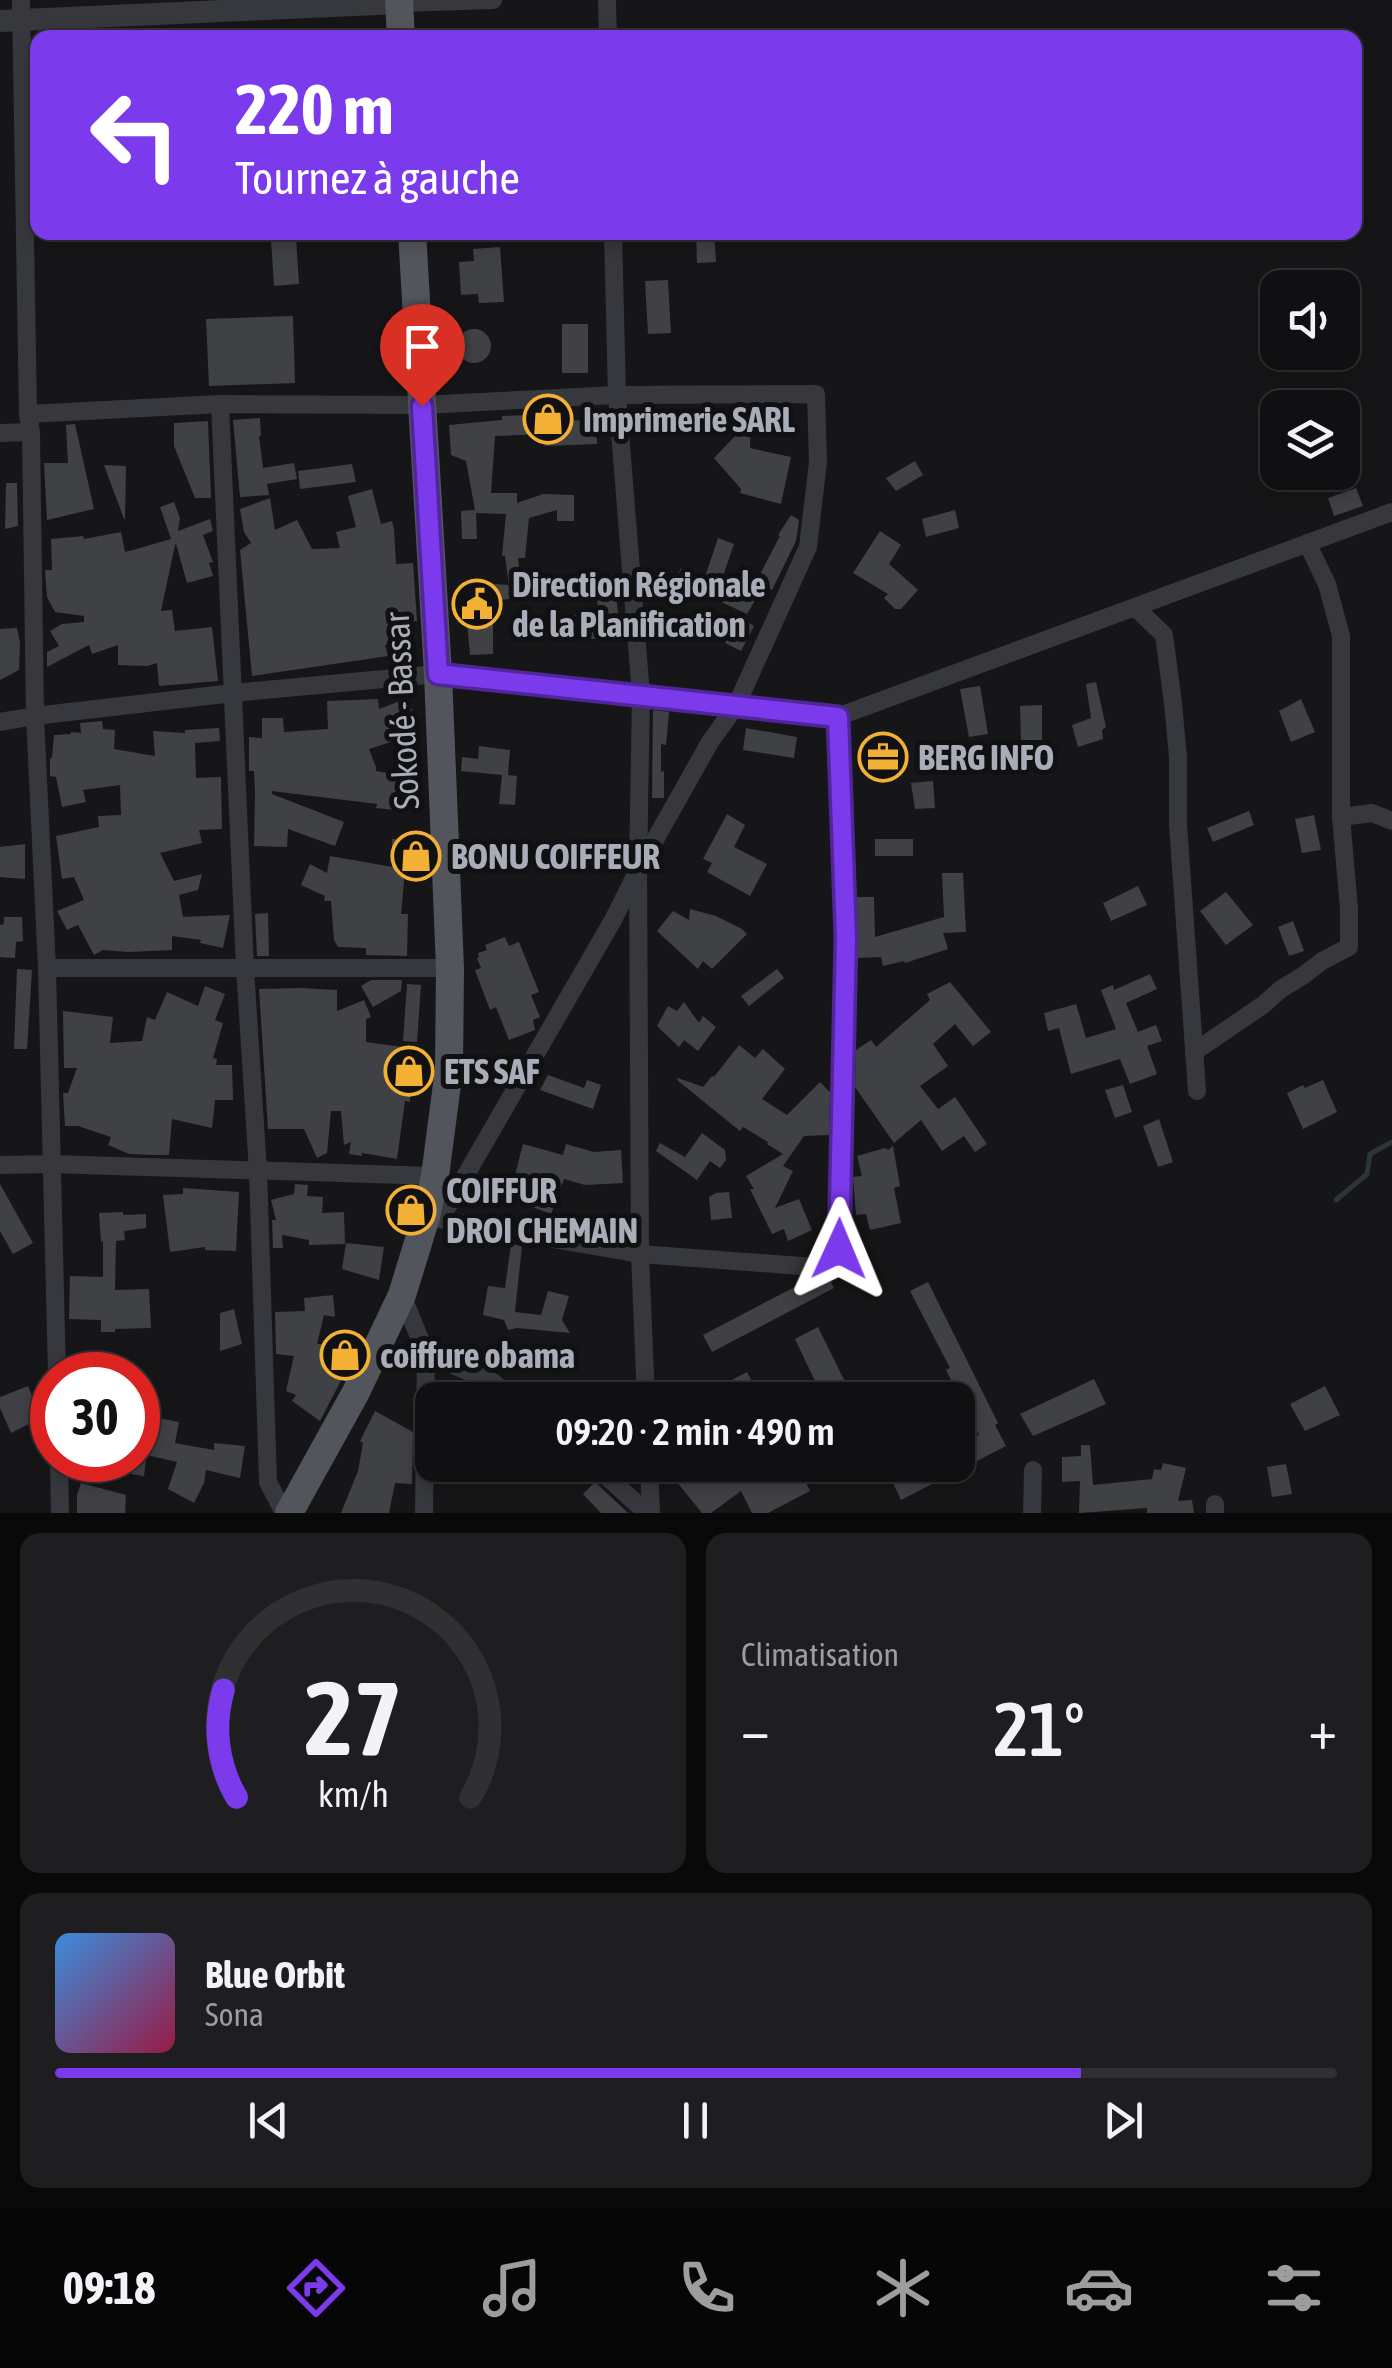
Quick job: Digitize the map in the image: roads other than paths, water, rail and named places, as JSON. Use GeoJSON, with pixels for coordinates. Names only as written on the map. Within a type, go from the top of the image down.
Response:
{"type":"FeatureCollection","features":[{"type":"Feature","properties":{"kind":"main road"},"geometry":{"type":"LineString","coordinates":[[399,2],[401,30]]}},
{"type":"Feature","properties":{"kind":"main road","name":"Sokodé - Bassar"},"geometry":{"type":"LineString","coordinates":[[286,1513],[356,1392],[433,1218],[449,1069],[450,968],[438,674],[412,240]]}},
{"type":"Feature","properties":{"kind":"street"},"geometry":{"type":"LineString","coordinates":[[56,1352],[47,968],[35,716],[30,423],[14,14],[493,0]]}},
{"type":"Feature","properties":{"kind":"street"},"geometry":{"type":"LineString","coordinates":[[607,0],[608,30]]}},
{"type":"Feature","properties":{"kind":"street"},"geometry":{"type":"LineString","coordinates":[[613,240],[617,395],[641,695],[640,1254],[645,1382]]}},
{"type":"Feature","properties":{"kind":"street"},"geometry":{"type":"LineString","coordinates":[[0,433],[30,423],[220,404],[422,406],[617,395],[816,394],[818,462],[808,547],[736,706],[710,742],[613,920],[433,1218],[640,1254],[814,1267],[830,1263],[839,1249],[846,938],[838,717]]}},
{"type":"Feature","properties":{"kind":"street"},"geometry":{"type":"LineString","coordinates":[[220,404],[258,1172],[268,1482],[286,1513]]}},
{"type":"Feature","properties":{"kind":"street"},"geometry":{"type":"LineString","coordinates":[[0,722],[233,693],[438,674],[838,717],[1392,512]]}},
{"type":"Feature","properties":{"kind":"street"},"geometry":{"type":"LineString","coordinates":[[1194,1052],[1263,1006],[1281,988],[1349,947],[1341,817],[1341,636],[1327,584],[1308,544]]}},
{"type":"Feature","properties":{"kind":"street"},"geometry":{"type":"LineString","coordinates":[[1134,608],[1164,635],[1178,757],[1178,825],[1197,1091]]}},
{"type":"Feature","properties":{"kind":"street"},"geometry":{"type":"LineString","coordinates":[[1341,817],[1372,813],[1392,821]]}},
{"type":"Feature","properties":{"kind":"street"},"geometry":{"type":"LineString","coordinates":[[47,968],[450,968]]}},
{"type":"Feature","properties":{"kind":"street"},"geometry":{"type":"LineString","coordinates":[[0,1165],[435,1176]]}},
{"type":"Feature","properties":{"kind":"street"},"geometry":{"type":"LineString","coordinates":[[402,1295],[426,1354],[424,1513]]}},
{"type":"Feature","properties":{"kind":"street"},"geometry":{"type":"LineString","coordinates":[[426,1354],[494,1382]]}},
{"type":"Feature","properties":{"kind":"street"},"geometry":{"type":"LineString","coordinates":[[1032,1513],[1033,1470]]}},
{"type":"Feature","properties":{"kind":"street"},"geometry":{"type":"LineString","coordinates":[[59,1482],[60,1513]]}},
{"type":"Feature","properties":{"kind":"street"},"geometry":{"type":"LineString","coordinates":[[613,1482],[649,1513]]}},
{"type":"Feature","properties":{"kind":"street"},"geometry":{"type":"LineString","coordinates":[[649,1482],[649,1513]]}},
{"type":"Feature","properties":{"kind":"waterway"},"geometry":{"type":"LineString","coordinates":[[1336,1200],[1367,1174],[1370,1154],[1392,1142]]}},
{"type":"Feature","properties":{"kind":"place","name":"Imprimerie SARL"},"geometry":{"type":"Point","coordinates":[548,419]}},
{"type":"Feature","properties":{"kind":"place","name":"Direction Régionale de la Planification"},"geometry":{"type":"Point","coordinates":[477,604]}},
{"type":"Feature","properties":{"kind":"place","name":"BERG INFO"},"geometry":{"type":"Point","coordinates":[883,757]}},
{"type":"Feature","properties":{"kind":"place","name":"BONU COIFFEUR"},"geometry":{"type":"Point","coordinates":[416,856]}},
{"type":"Feature","properties":{"kind":"place","name":"ETS SAF"},"geometry":{"type":"Point","coordinates":[409,1071]}},
{"type":"Feature","properties":{"kind":"place","name":"COIFFUR DROI CHEMAIN"},"geometry":{"type":"Point","coordinates":[411,1210]}},
{"type":"Feature","properties":{"kind":"place","name":"coiffure obama"},"geometry":{"type":"Point","coordinates":[345,1355]}}]}
